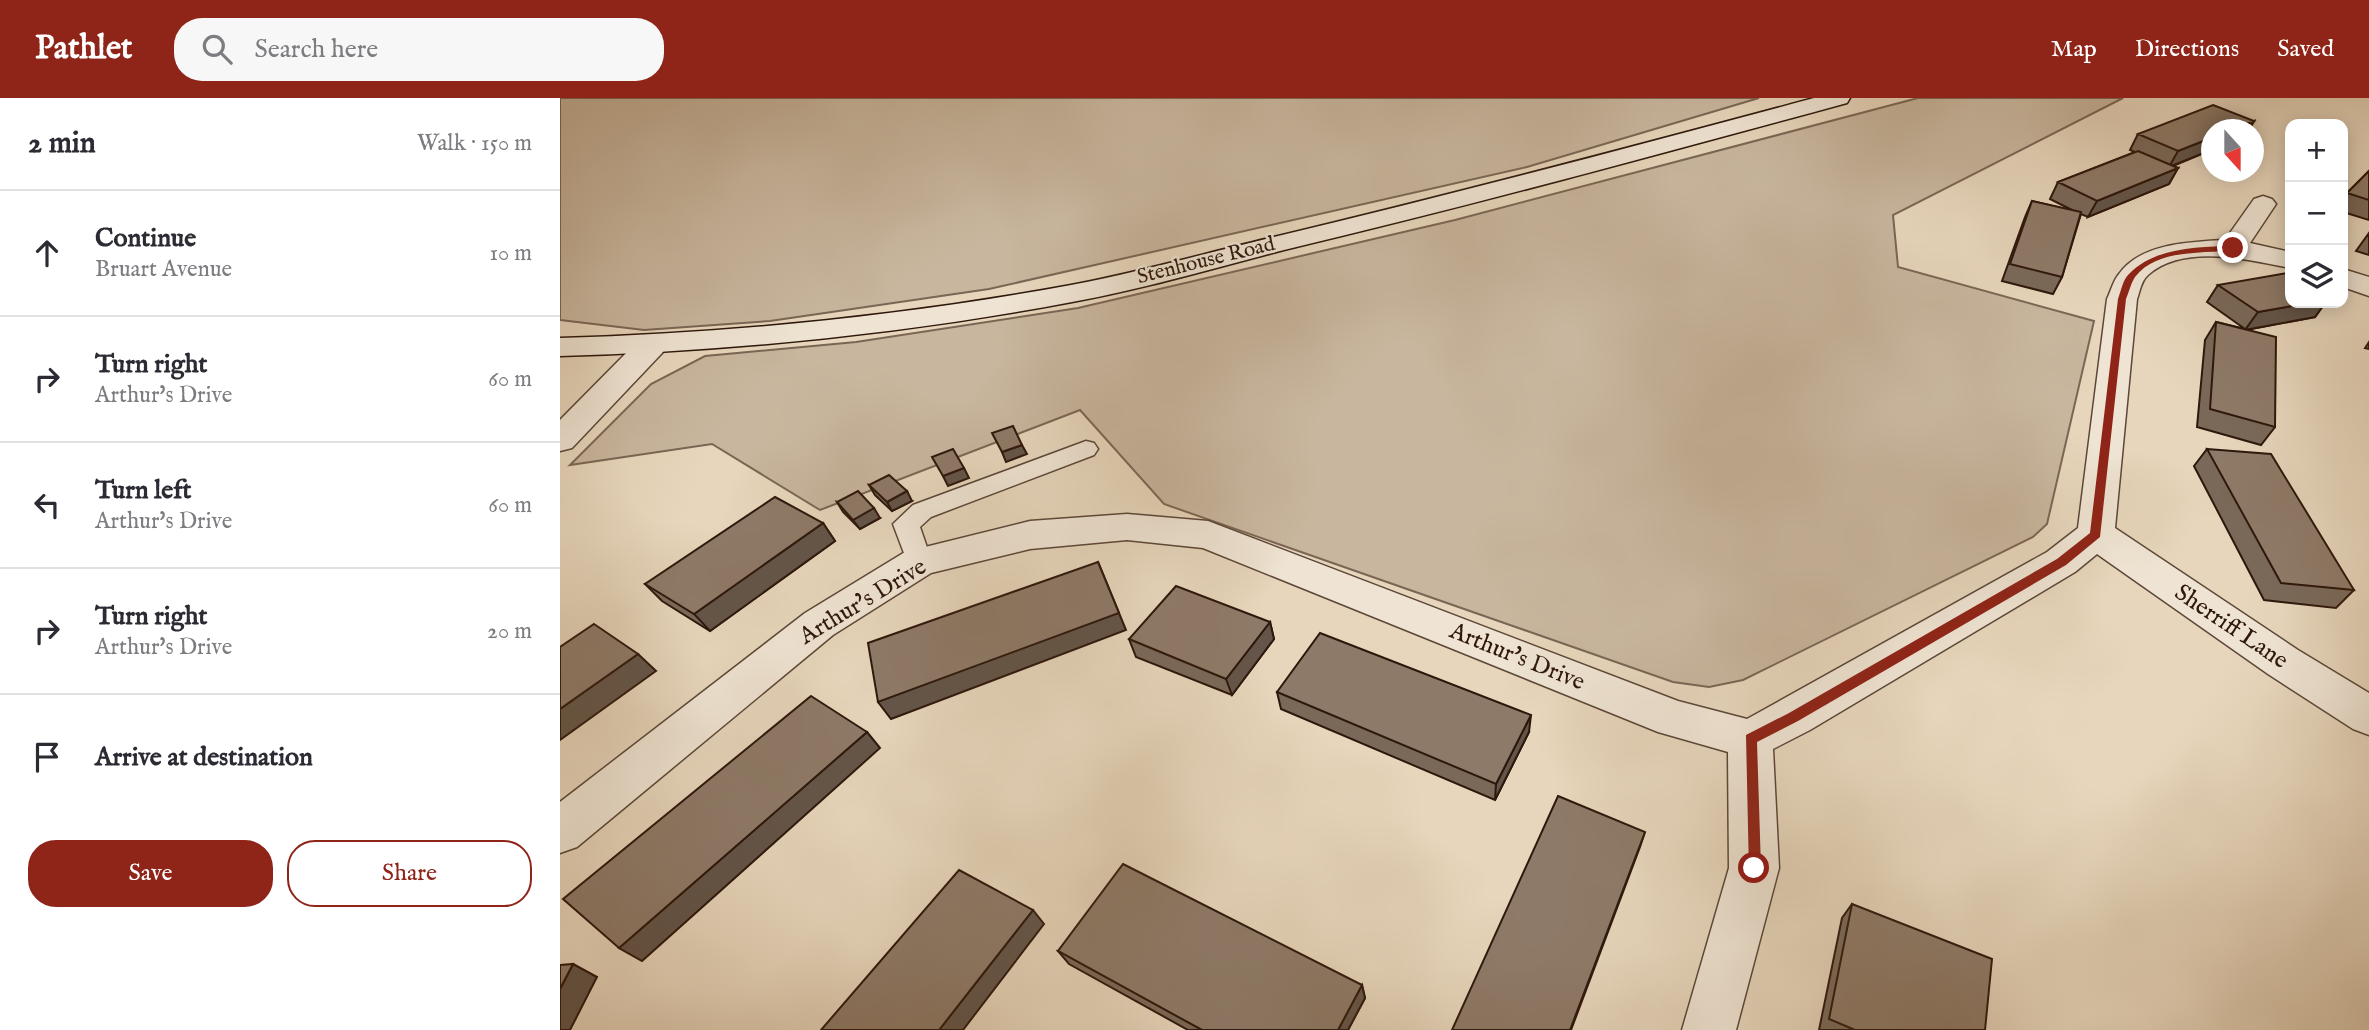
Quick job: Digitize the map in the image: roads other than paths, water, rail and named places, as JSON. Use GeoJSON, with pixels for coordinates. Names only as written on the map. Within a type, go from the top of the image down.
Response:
{"type":"FeatureCollection","features":[{"type":"Feature","properties":{"kind":"street","name":"Stenhouse Road"},"geometry":{"type":"LineString","coordinates":[[560,347],[652,345],[802,332],[925,317],[1077,292],[1439,205],[1839,98]]}},
{"type":"Feature","properties":{"kind":"street"},"geometry":{"type":"LineString","coordinates":[[2233,248],[2263,204]]}},
{"type":"Feature","properties":{"kind":"street"},"geometry":{"type":"LineString","coordinates":[[1709,1030],[1754,868],[1751,739],[1794,717],[2062,562],[2096,534],[2122,299],[2131,276],[2153,260],[2194,249],[2233,248],[2285,259]]}},
{"type":"Feature","properties":{"kind":"street"},"geometry":{"type":"LineString","coordinates":[[2348,280],[2369,287]]}},
{"type":"Feature","properties":{"kind":"street"},"geometry":{"type":"LineString","coordinates":[[560,440],[652,345]]}},
{"type":"Feature","properties":{"kind":"street","name":"Arthur's Drive"},"geometry":{"type":"LineString","coordinates":[[560,831],[819,624],[919,562],[1030,535],[1127,527],[1208,535],[1674,719],[1751,739]]}},
{"type":"Feature","properties":{"kind":"street","name":"Sherriff Lane"},"geometry":{"type":"LineString","coordinates":[[2096,534],[2283,662],[2369,716]]}},
{"type":"Feature","properties":{"kind":"lane"},"geometry":{"type":"LineString","coordinates":[[919,562],[906,524],[922,512],[1086,449]]}}]}
